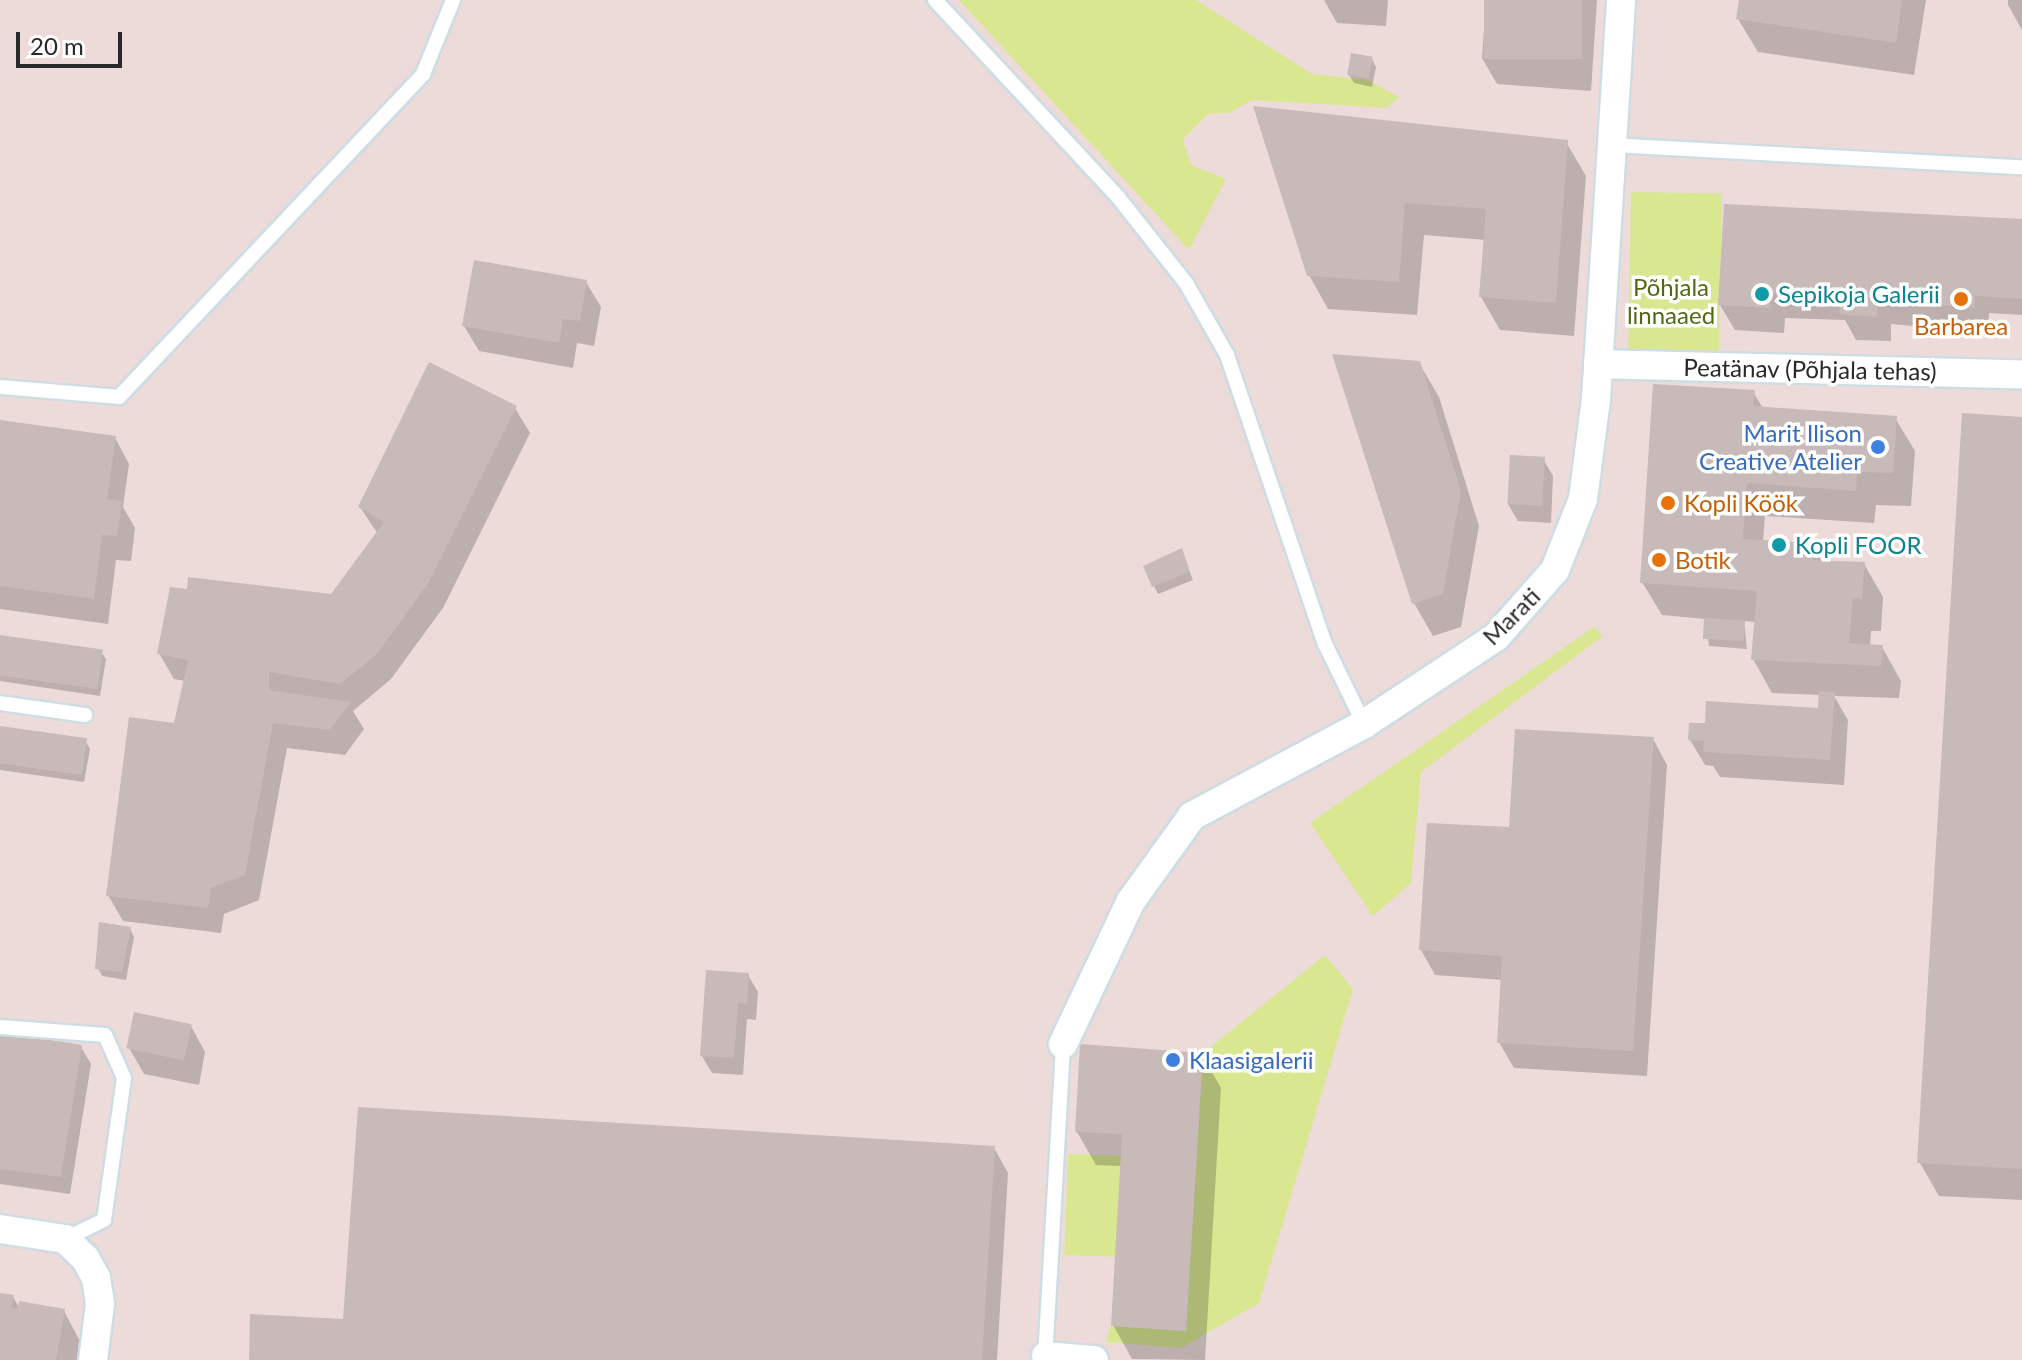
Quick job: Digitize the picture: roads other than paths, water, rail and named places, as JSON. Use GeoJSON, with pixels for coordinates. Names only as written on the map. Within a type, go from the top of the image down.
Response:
{"type":"FeatureCollection","features":[{"type":"Feature","properties":{"kind":"street","name":"Marati"},"geometry":{"type":"LineString","coordinates":[[1063,1044],[1131,901],[1192,816],[1364,724],[1496,637],[1555,570],[1583,499],[1598,364],[1621,0]]}},
{"type":"Feature","properties":{"kind":"street","name":"Peatänav (Põhjala tehas)"},"geometry":{"type":"LineString","coordinates":[[1598,364],[2022,374]]}},
{"type":"Feature","properties":{"kind":"street"},"geometry":{"type":"LineString","coordinates":[[0,1229],[65,1239],[96,1278],[100,1304],[93,1360]]}},
{"type":"Feature","properties":{"kind":"street"},"geometry":{"type":"LineString","coordinates":[[1045,1358],[1094,1360]]}},
{"type":"Feature","properties":{"kind":"lane"},"geometry":{"type":"LineString","coordinates":[[0,387],[119,397],[423,74],[453,0]]}},
{"type":"Feature","properties":{"kind":"lane"},"geometry":{"type":"LineString","coordinates":[[935,0],[1118,197],[1186,283],[1227,355],[1325,644],[1364,724]]}},
{"type":"Feature","properties":{"kind":"lane"},"geometry":{"type":"LineString","coordinates":[[1611,145],[2022,167]]}},
{"type":"Feature","properties":{"kind":"lane"},"geometry":{"type":"LineString","coordinates":[[0,703],[85,715]]}},
{"type":"Feature","properties":{"kind":"lane"},"geometry":{"type":"LineString","coordinates":[[0,1027],[105,1035],[124,1078],[104,1220],[65,1239]]}},
{"type":"Feature","properties":{"kind":"lane"},"geometry":{"type":"LineString","coordinates":[[1045,1358],[1063,1044]]}},
{"type":"Feature","properties":{"kind":"place","name":"Sepikoja Galerii"},"geometry":{"type":"Point","coordinates":[1762,294]}},
{"type":"Feature","properties":{"kind":"place","name":"Barbarea"},"geometry":{"type":"Point","coordinates":[1961,299]}},
{"type":"Feature","properties":{"kind":"place","name":"Marit Ilison Creative Atelier"},"geometry":{"type":"Point","coordinates":[1878,447]}},
{"type":"Feature","properties":{"kind":"place","name":"Kopli Köök"},"geometry":{"type":"Point","coordinates":[1668,503]}},
{"type":"Feature","properties":{"kind":"place","name":"Kopli FOOR"},"geometry":{"type":"Point","coordinates":[1779,545]}},
{"type":"Feature","properties":{"kind":"place","name":"Botik"},"geometry":{"type":"Point","coordinates":[1659,560]}},
{"type":"Feature","properties":{"kind":"place","name":"Klaasigalerii"},"geometry":{"type":"Point","coordinates":[1173,1060]}},
{"type":"Feature","properties":{"kind":"park label","name":"Põhjala linnaaed"},"geometry":{"type":"Point","coordinates":[1671,301]}}]}
